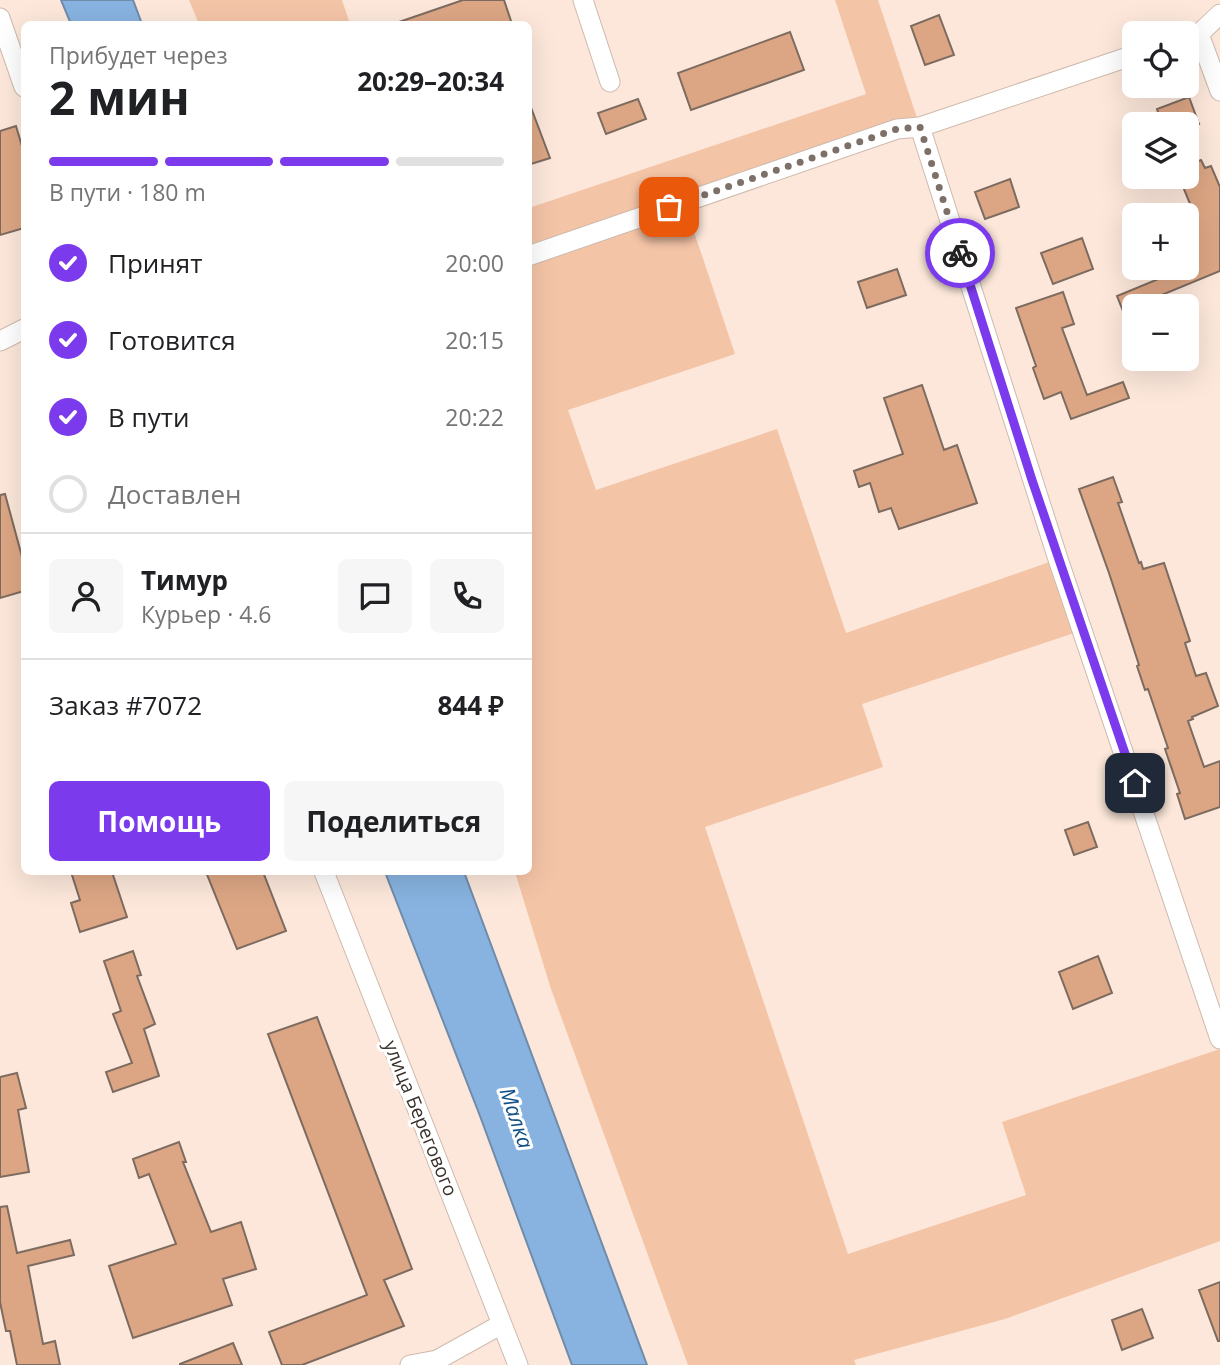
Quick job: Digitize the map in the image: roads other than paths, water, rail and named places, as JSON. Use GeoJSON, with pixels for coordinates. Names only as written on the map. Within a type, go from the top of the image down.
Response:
{"type":"FeatureCollection","features":[{"type":"Feature","properties":{"kind":"street"},"geometry":{"type":"LineString","coordinates":[[583,0],[610,82]]}},
{"type":"Feature","properties":{"kind":"street"},"geometry":{"type":"LineString","coordinates":[[1199,31],[1220,14]]}},
{"type":"Feature","properties":{"kind":"street"},"geometry":{"type":"LineString","coordinates":[[0,18],[21,79]]}},
{"type":"Feature","properties":{"kind":"street"},"geometry":{"type":"LineString","coordinates":[[1199,48],[1220,91]]}},
{"type":"Feature","properties":{"kind":"street"},"geometry":{"type":"LineString","coordinates":[[532,255],[897,129],[920,127],[1122,59]]}},
{"type":"Feature","properties":{"kind":"street"},"geometry":{"type":"LineString","coordinates":[[920,127],[1032,480],[1220,1039]]}},
{"type":"Feature","properties":{"kind":"street"},"geometry":{"type":"LineString","coordinates":[[0,341],[21,331]]}},
{"type":"Feature","properties":{"kind":"street","name":"улица Берегового"},"geometry":{"type":"LineString","coordinates":[[325,875],[518,1365]]}},
{"type":"Feature","properties":{"kind":"street"},"geometry":{"type":"LineString","coordinates":[[410,1365],[436,1360],[502,1324]]}},
{"type":"Feature","properties":{"kind":"water"},"geometry":{"type":"Polygon","coordinates":[[[61,0],[133,0],[141,21],[70,21],[61,0]]]}},
{"type":"Feature","properties":{"kind":"water","name":"Малка"},"geometry":{"type":"Polygon","coordinates":[[[386,875],[465,875],[647,1365],[572,1365],[480,1116],[386,875]]]}}]}
